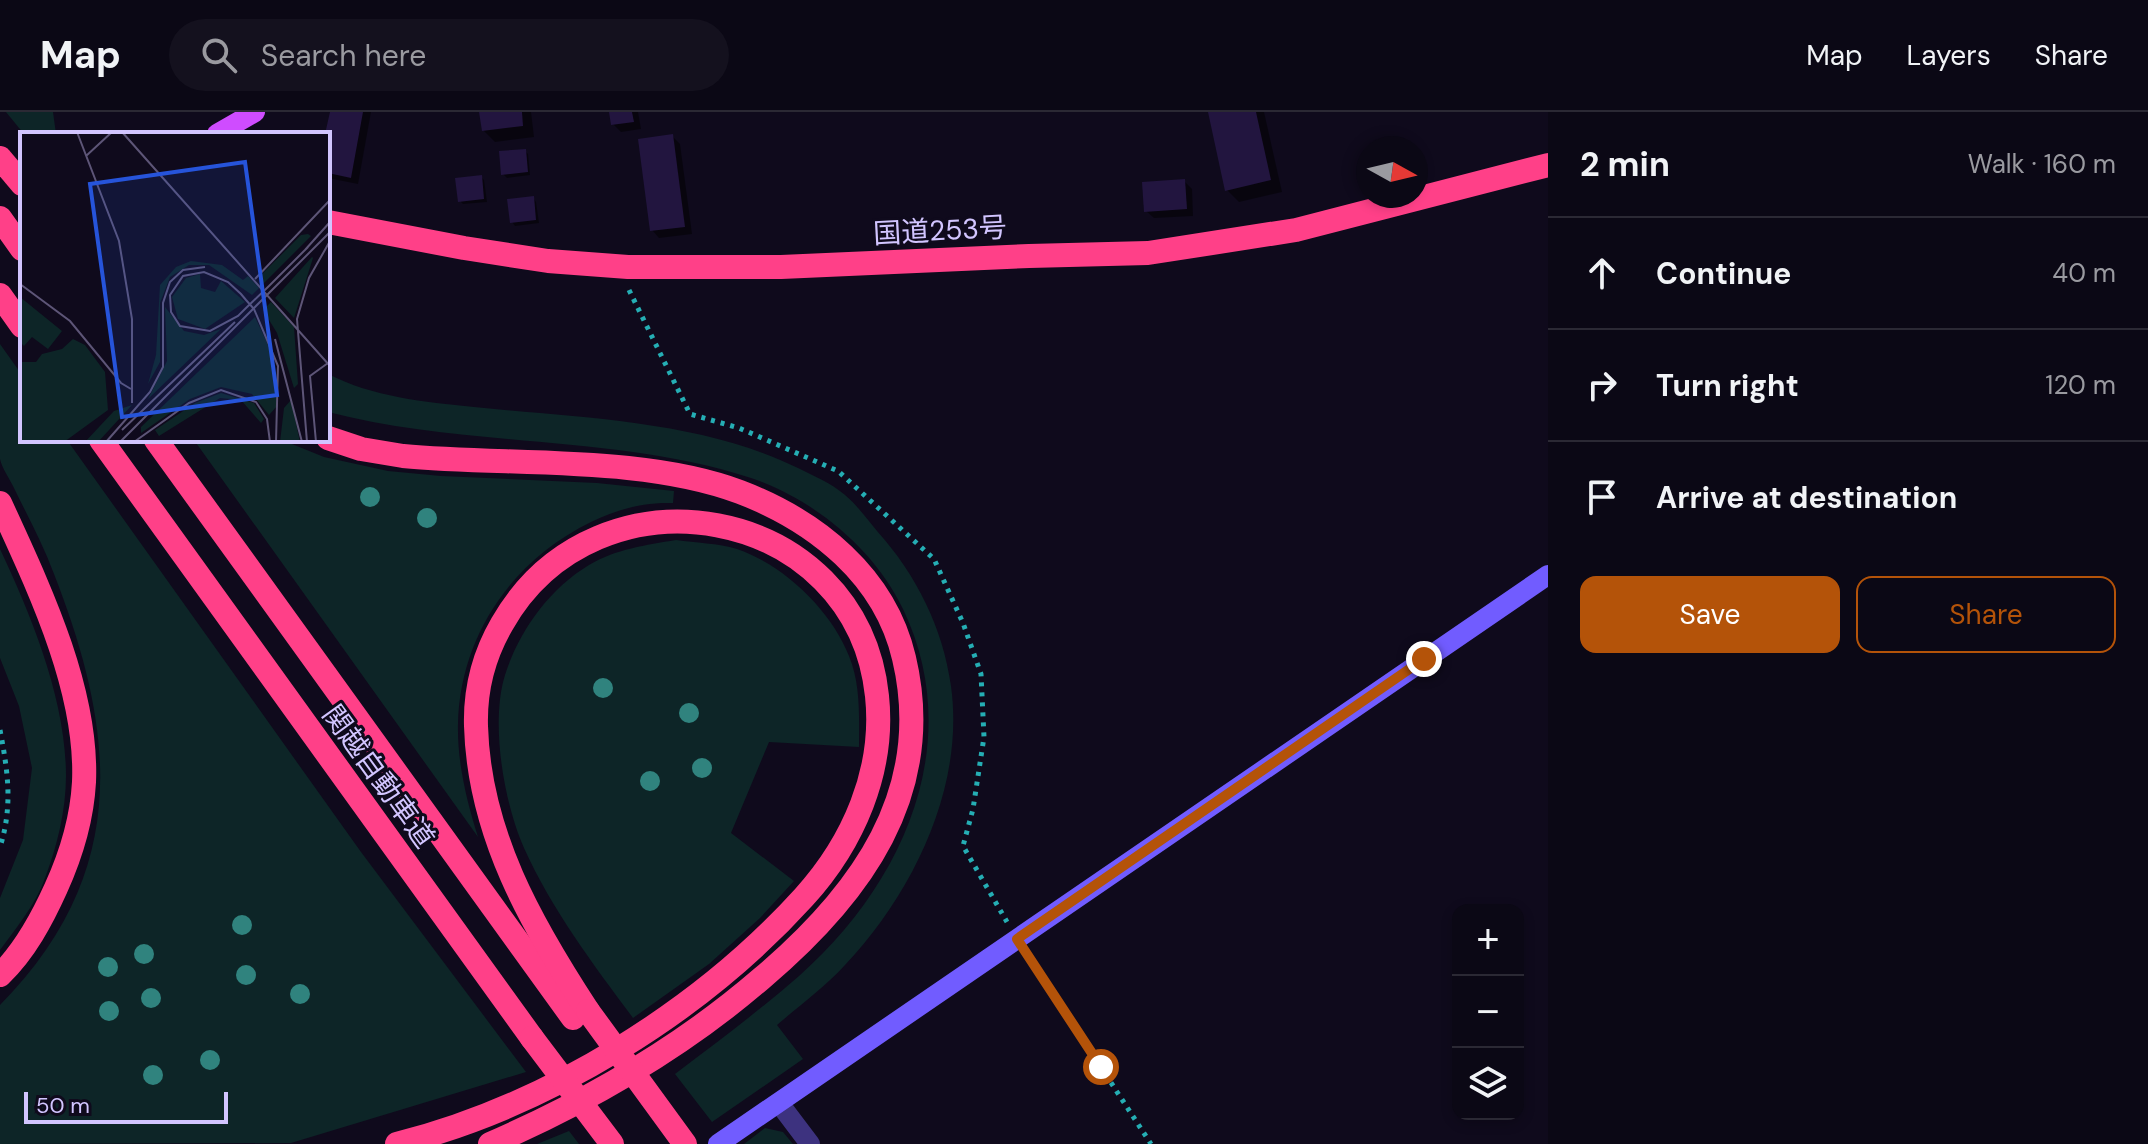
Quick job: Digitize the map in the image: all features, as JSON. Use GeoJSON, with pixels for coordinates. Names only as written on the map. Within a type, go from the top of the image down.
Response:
{"type":"FeatureCollection","features":[{"type":"Feature","properties":{"kind":"highway"},"geometry":{"type":"LineString","coordinates":[[0,158],[20,182]]}},
{"type":"Feature","properties":{"kind":"highway","name":"国道253号"},"geometry":{"type":"LineString","coordinates":[[330,222],[548,261],[628,267],[781,267],[1148,253],[1296,230],[1548,165]]}},
{"type":"Feature","properties":{"kind":"highway"},"geometry":{"type":"LineString","coordinates":[[0,218],[20,246]]}},
{"type":"Feature","properties":{"kind":"highway"},"geometry":{"type":"LineString","coordinates":[[0,295],[20,323]]}},
{"type":"Feature","properties":{"kind":"highway"},"geometry":{"type":"LineString","coordinates":[[330,439],[361,449],[418,458],[665,473],[738,491],[766,503],[835,546],[864,574],[886,606],[902,646],[911,687],[912,727],[908,766],[895,808],[876,852],[853,887],[823,923],[750,989],[666,1052],[608,1088],[490,1144]]}},
{"type":"Feature","properties":{"kind":"highway","name":"関越自動車道"},"geometry":{"type":"LineString","coordinates":[[102,442],[532,1038],[612,1144]]}},
{"type":"Feature","properties":{"kind":"highway","name":"関越自動車道"},"geometry":{"type":"LineString","coordinates":[[157,442],[580,1014],[666,1144]]}},
{"type":"Feature","properties":{"kind":"highway"},"geometry":{"type":"LineString","coordinates":[[0,503],[27,563],[65,666],[76,708],[84,782],[69,860],[31,936],[0,975]]}},
{"type":"Feature","properties":{"kind":"highway"},"geometry":{"type":"LineString","coordinates":[[397,1144],[471,1120],[530,1095],[584,1068],[649,1030],[693,999],[779,924],[816,884],[839,852],[861,807],[871,781],[878,744],[878,706],[875,671],[861,635],[844,604],[816,574],[784,550],[749,534],[715,524],[679,521],[640,524],[605,533],[571,550],[541,572],[513,605],[492,642],[480,682],[476,722],[479,764],[490,816],[505,864],[526,910],[580,1014],[685,1144]]}},
{"type":"Feature","properties":{"kind":"main road"},"geometry":{"type":"LineString","coordinates":[[220,132],[255,112]]}},
{"type":"Feature","properties":{"kind":"street"},"geometry":{"type":"LineString","coordinates":[[718,1144],[1548,575]]}},
{"type":"Feature","properties":{"kind":"street"},"geometry":{"type":"LineString","coordinates":[[779,1103],[810,1144]]}},
{"type":"Feature","properties":{"kind":"path"},"geometry":{"type":"LineString","coordinates":[[0,730],[8,770],[8,820],[0,847]]}},
{"type":"Feature","properties":{"kind":"path"},"geometry":{"type":"LineString","coordinates":[[1017,939],[1151,1144]]}},
{"type":"Feature","properties":{"kind":"green space"},"geometry":{"type":"Polygon","coordinates":[[[6,112],[53,112],[56,132],[22,132],[6,112]]]}},
{"type":"Feature","properties":{"kind":"green space"},"geometry":{"type":"Polygon","coordinates":[[[0,344],[20,372],[20,442],[68,442],[361,852],[526,1072],[291,1143],[0,1144],[0,1005],[42,955],[72,905],[91,853],[99,800],[99,746],[90,691],[75,633],[45,552],[0,459],[0,344]]]}},
{"type":"Feature","properties":{"kind":"green space"},"geometry":{"type":"Polygon","coordinates":[[[330,375],[399,397],[639,424],[721,440],[760,452],[822,480],[849,499],[904,565],[926,603],[947,664],[953,724],[950,762],[942,800],[929,836],[912,872],[870,936],[829,981],[777,1025],[803,1059],[712,1122],[675,1074],[784,989],[836,939],[868,899],[894,855],[914,808],[926,760],[928,710],[921,659],[903,609],[876,567],[840,529],[797,499],[751,478],[647,454],[380,423],[330,412],[330,375]]]}},
{"type":"Feature","properties":{"kind":"green space"},"geometry":{"type":"Polygon","coordinates":[[[195,442],[287,442],[324,457],[388,471],[597,483],[674,491],[673,503],[621,510],[563,538],[515,579],[480,631],[461,691],[458,724],[464,782],[478,837],[195,442]]]}},
{"type":"Feature","properties":{"kind":"green space"},"geometry":{"type":"Polygon","coordinates":[[[676,540],[730,547],[755,556],[788,578],[818,606],[841,639],[853,667],[859,747],[769,742],[731,833],[794,881],[760,918],[709,964],[633,1018],[560,915],[524,848],[505,786],[499,716],[505,675],[518,643],[537,612],[561,586],[589,565],[610,555],[676,540]]]}},
{"type":"Feature","properties":{"kind":"green space"},"geometry":{"type":"Polygon","coordinates":[[[0,549],[24,602],[54,689],[66,776],[60,828],[45,878],[31,906],[0,950],[0,898],[23,840],[32,768],[19,706],[0,658],[0,549]]]}},
{"type":"Feature","properties":{"kind":"green space"},"geometry":{"type":"Polygon","coordinates":[[[765,1128],[783,1132],[793,1144],[744,1144],[765,1128]]]}},
{"type":"Feature","properties":{"kind":"green space"},"geometry":{"type":"Polygon","coordinates":[[[569,1131],[579,1144],[537,1144],[569,1131]]]}},
{"type":"Feature","properties":{"kind":"building"},"geometry":{"type":"Polygon","coordinates":[[[330,112],[363,112],[351,178],[330,173],[330,132],[325,132],[330,112]]]}},
{"type":"Feature","properties":{"kind":"building"},"geometry":{"type":"Polygon","coordinates":[[[479,112],[522,112],[523,126],[482,131],[479,112]]]}},
{"type":"Feature","properties":{"kind":"building"},"geometry":{"type":"Polygon","coordinates":[[[609,112],[632,112],[634,122],[611,125],[609,112]]]}},
{"type":"Feature","properties":{"kind":"building"},"geometry":{"type":"Polygon","coordinates":[[[1208,112],[1256,112],[1271,180],[1225,191],[1208,112]]]}},
{"type":"Feature","properties":{"kind":"building"},"geometry":{"type":"Polygon","coordinates":[[[673,134],[685,227],[650,231],[638,139],[673,134]]]}},
{"type":"Feature","properties":{"kind":"building"},"geometry":{"type":"Polygon","coordinates":[[[526,149],[528,172],[501,175],[499,151],[526,149]]]}},
{"type":"Feature","properties":{"kind":"building"},"geometry":{"type":"Polygon","coordinates":[[[482,175],[484,199],[458,202],[455,178],[482,175]]]}},
{"type":"Feature","properties":{"kind":"building"},"geometry":{"type":"Polygon","coordinates":[[[1185,179],[1187,209],[1144,212],[1142,182],[1185,179]]]}},
{"type":"Feature","properties":{"kind":"building"},"geometry":{"type":"Polygon","coordinates":[[[534,196],[536,220],[510,223],[507,199],[534,196]]]}},
{"type":"Feature","properties":{"kind":"route"},"geometry":{"type":"LineString","coordinates":[[1101,1067],[1017,939],[1424,659]]}}]}
